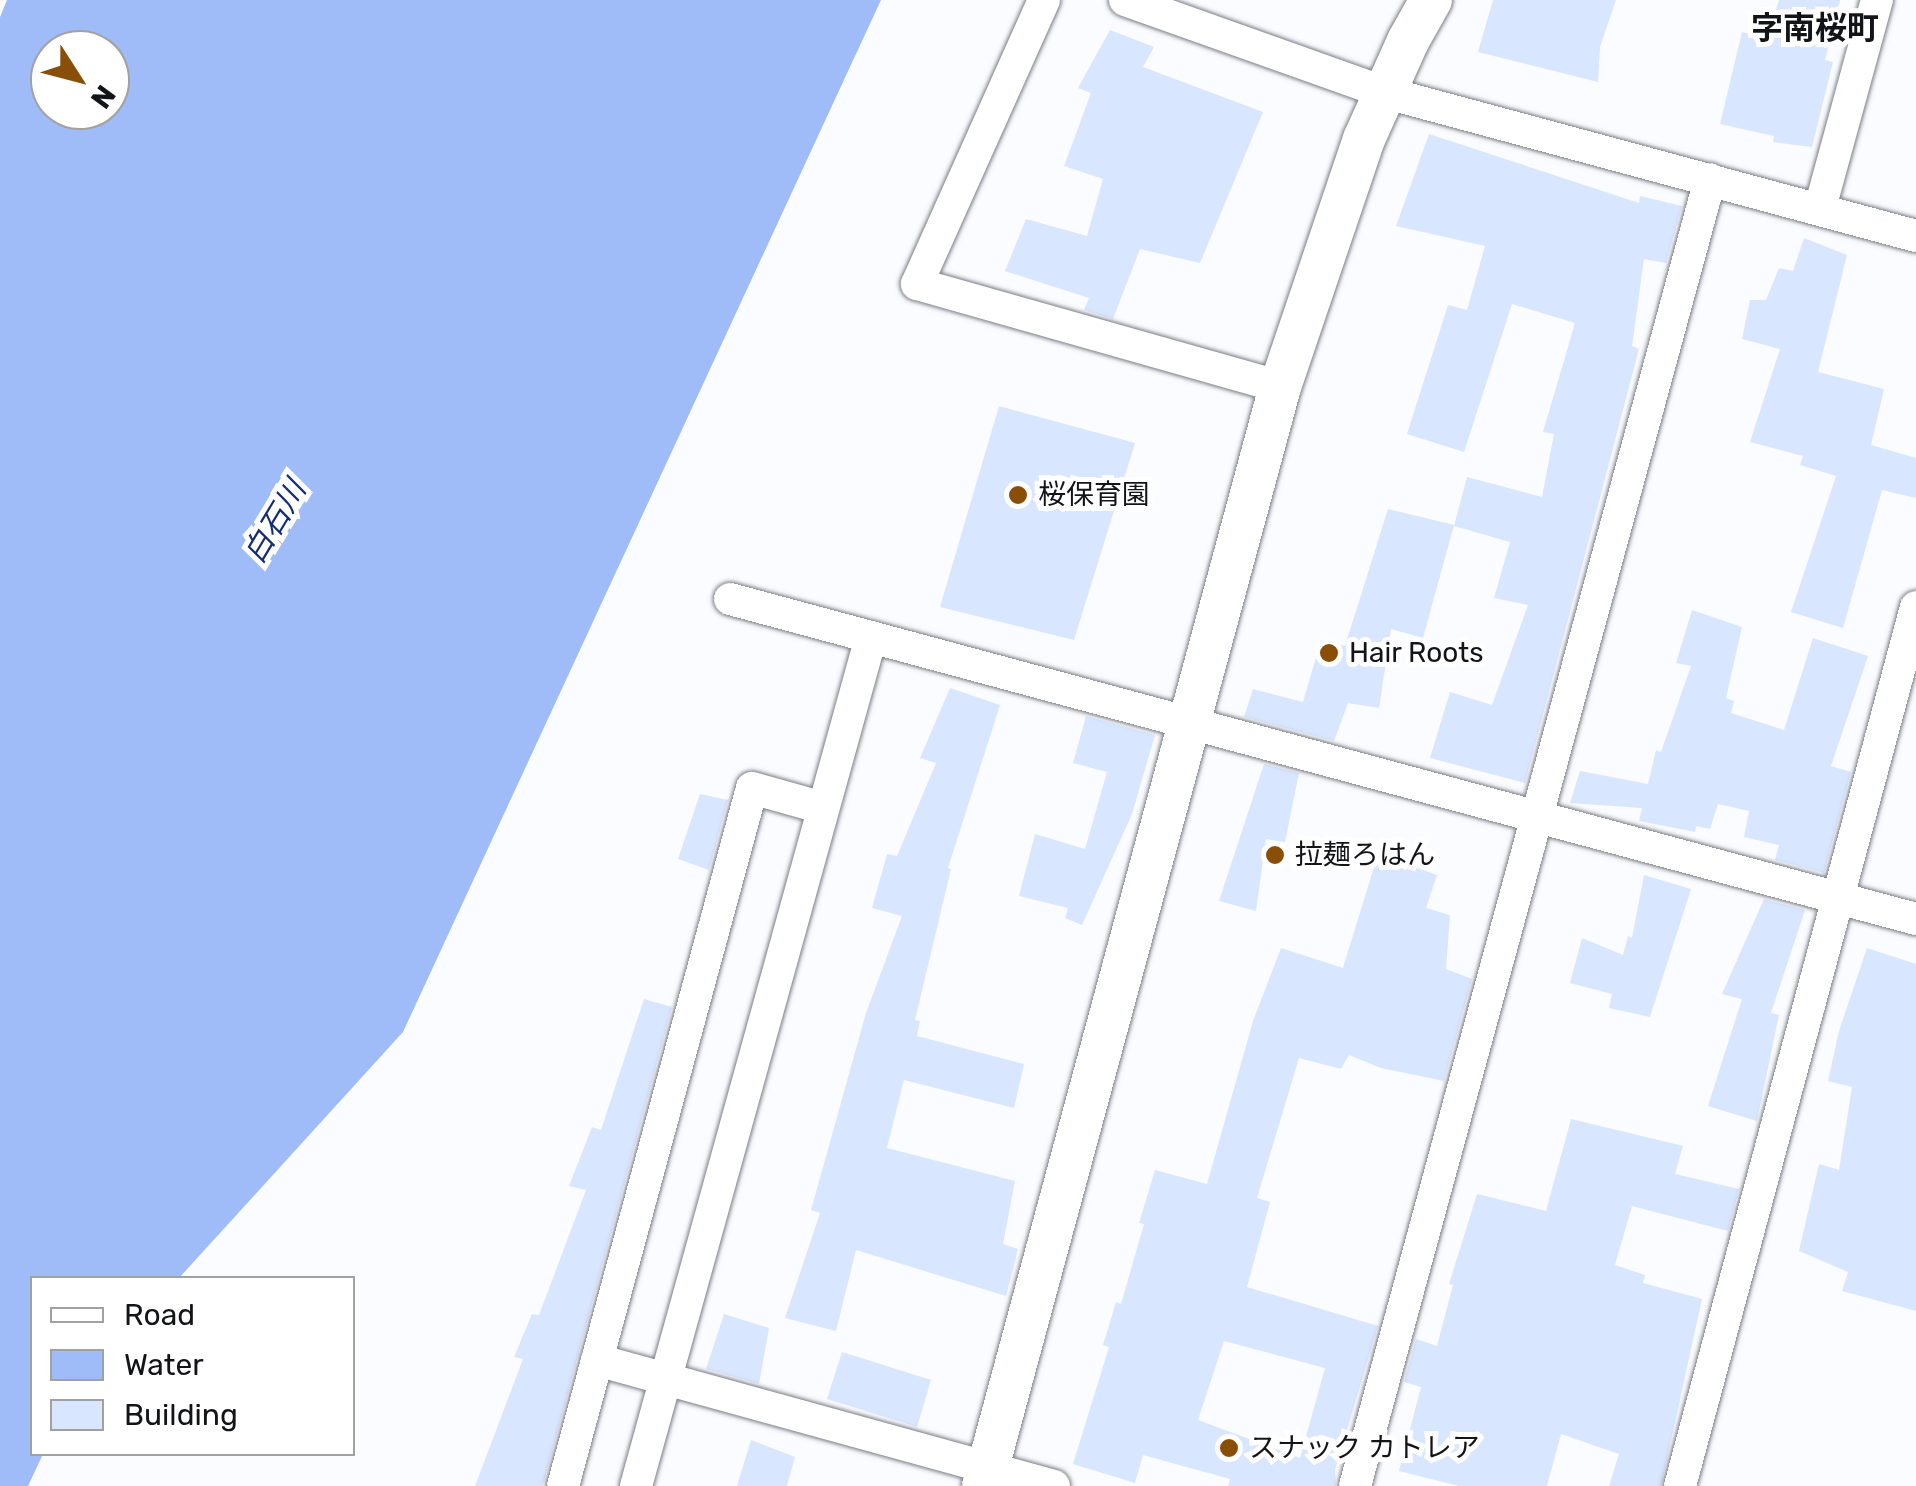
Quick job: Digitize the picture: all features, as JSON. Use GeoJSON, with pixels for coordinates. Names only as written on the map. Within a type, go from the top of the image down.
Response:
{"type":"FeatureCollection","features":[{"type":"Feature","properties":{"kind":"street"},"geometry":{"type":"LineString","coordinates":[[1044,0],[917,284],[1280,388]]}},
{"type":"Feature","properties":{"kind":"street"},"geometry":{"type":"LineString","coordinates":[[1126,0],[1384,92],[1916,236]]}},
{"type":"Feature","properties":{"kind":"street"},"geometry":{"type":"LineString","coordinates":[[986,1478],[1280,388],[1341,199],[1384,92],[1432,0]]}},
{"type":"Feature","properties":{"kind":"street"},"geometry":{"type":"LineString","coordinates":[[1820,208],[1876,0]]}},
{"type":"Feature","properties":{"kind":"street"},"geometry":{"type":"LineString","coordinates":[[1354,1486],[1710,179]]}},
{"type":"Feature","properties":{"kind":"street"},"geometry":{"type":"LineString","coordinates":[[730,599],[1916,918]]}},
{"type":"Feature","properties":{"kind":"street"},"geometry":{"type":"LineString","coordinates":[[1680,1486],[1916,607]]}},
{"type":"Feature","properties":{"kind":"street"},"geometry":{"type":"LineString","coordinates":[[636,1486],[871,637]]}},
{"type":"Feature","properties":{"kind":"street"},"geometry":{"type":"LineString","coordinates":[[563,1486],[752,788],[824,808]]}},
{"type":"Feature","properties":{"kind":"street"},"geometry":{"type":"LineString","coordinates":[[597,1360],[986,1478],[1054,1486]]}},
{"type":"Feature","properties":{"kind":"water","name":"白石川"},"geometry":{"type":"Polygon","coordinates":[[[7,0],[881,0],[403,1032],[181,1276],[30,1276],[30,1456],[42,1456],[28,1486],[0,1486],[0,17],[7,0]]]}},
{"type":"Feature","properties":{"kind":"building"},"geometry":{"type":"Polygon","coordinates":[[[1493,0],[1616,0],[1600,47],[1598,82],[1478,52],[1493,0]]]}},
{"type":"Feature","properties":{"kind":"building"},"geometry":{"type":"Polygon","coordinates":[[[1779,0],[1840,0],[1825,60],[1833,62],[1812,147],[1773,142],[1774,136],[1720,124],[1742,32],[1767,39],[1779,0]]]}},
{"type":"Feature","properties":{"kind":"building"},"geometry":{"type":"Polygon","coordinates":[[[1110,30],[1154,47],[1143,67],[1263,112],[1200,263],[1140,249],[1113,319],[1084,310],[1089,298],[1005,271],[1026,219],[1087,236],[1103,179],[1064,166],[1091,93],[1078,88],[1110,30]]]}},
{"type":"Feature","properties":{"kind":"building"},"geometry":{"type":"Polygon","coordinates":[[[1429,134],[1639,203],[1640,196],[1682,206],[1666,263],[1644,259],[1632,346],[1639,349],[1525,783],[1430,758],[1450,692],[1492,705],[1528,605],[1494,598],[1510,542],[1454,526],[1467,477],[1542,497],[1554,434],[1543,432],[1575,323],[1512,304],[1464,452],[1407,434],[1448,305],[1467,310],[1485,246],[1396,226],[1429,134]]]}},
{"type":"Feature","properties":{"kind":"building"},"geometry":{"type":"Polygon","coordinates":[[[1804,238],[1847,255],[1818,372],[1884,389],[1871,445],[1916,458],[1916,498],[1882,490],[1843,628],[1791,612],[1836,476],[1800,465],[1803,456],[1750,442],[1780,349],[1742,339],[1750,300],[1766,300],[1779,268],[1793,271],[1804,238]]]}},
{"type":"Feature","properties":{"kind":"building"},"geometry":{"type":"Polygon","coordinates":[[[999,406],[1135,443],[1074,640],[940,607],[999,406]]]}},
{"type":"Feature","properties":{"kind":"building"},"geometry":{"type":"Polygon","coordinates":[[[1388,509],[1454,525],[1423,638],[1391,629],[1379,708],[1348,703],[1334,741],[1244,717],[1253,689],[1303,702],[1321,640],[1345,646],[1388,509]]]}},
{"type":"Feature","properties":{"kind":"building"},"geometry":{"type":"Polygon","coordinates":[[[1692,610],[1742,627],[1726,698],[1734,701],[1731,713],[1784,730],[1813,638],[1868,656],[1831,766],[1851,772],[1824,873],[1775,860],[1779,845],[1744,837],[1749,811],[1718,804],[1710,829],[1696,826],[1695,832],[1639,821],[1642,808],[1570,803],[1580,771],[1648,784],[1656,750],[1661,752],[1691,666],[1676,663],[1692,610]]]}},
{"type":"Feature","properties":{"kind":"building"},"geometry":{"type":"Polygon","coordinates":[[[950,688],[1000,705],[948,868],[951,869],[915,1020],[920,1021],[917,1036],[1024,1064],[1014,1108],[904,1080],[887,1148],[1015,1181],[1003,1244],[1018,1249],[1006,1296],[856,1250],[836,1331],[785,1318],[820,1213],[811,1210],[866,1013],[902,916],[872,908],[887,854],[897,856],[936,763],[920,758],[950,688]]]}},
{"type":"Feature","properties":{"kind":"building"},"geometry":{"type":"Polygon","coordinates":[[[1086,716],[1155,735],[1132,814],[1082,925],[1065,918],[1068,908],[1019,896],[1035,834],[1085,849],[1107,772],[1073,763],[1086,716]]]}},
{"type":"Feature","properties":{"kind":"building"},"geometry":{"type":"Polygon","coordinates":[[[1264,764],[1299,773],[1285,842],[1266,839],[1256,911],[1219,901],[1264,764]]]}},
{"type":"Feature","properties":{"kind":"building"},"geometry":{"type":"Polygon","coordinates":[[[700,794],[728,800],[709,870],[678,859],[700,794]]]}},
{"type":"Feature","properties":{"kind":"building"},"geometry":{"type":"Polygon","coordinates":[[[1378,854],[1437,875],[1426,908],[1450,915],[1446,969],[1472,979],[1444,1081],[1381,1068],[1349,1055],[1341,1069],[1299,1058],[1257,1198],[1270,1202],[1247,1287],[1378,1326],[1335,1470],[1336,1486],[1228,1486],[1230,1479],[1143,1455],[1135,1483],[1073,1464],[1109,1347],[1103,1345],[1116,1302],[1121,1304],[1144,1224],[1139,1223],[1155,1170],[1207,1184],[1253,1021],[1281,948],[1343,968],[1378,854]],[[1224,1341],[1198,1420],[1300,1458],[1325,1368],[1224,1341]]]}},
{"type":"Feature","properties":{"kind":"building"},"geometry":{"type":"Polygon","coordinates":[[[1644,875],[1691,889],[1650,1017],[1609,1008],[1612,994],[1570,983],[1582,938],[1623,955],[1628,936],[1632,938],[1644,875]]]}},
{"type":"Feature","properties":{"kind":"building"},"geometry":{"type":"Polygon","coordinates":[[[1764,899],[1805,910],[1771,1013],[1779,1015],[1757,1121],[1708,1106],[1742,999],[1722,994],[1764,899]]]}},
{"type":"Feature","properties":{"kind":"building"},"geometry":{"type":"Polygon","coordinates":[[[1867,948],[1916,964],[1916,1311],[1842,1291],[1848,1272],[1799,1251],[1819,1164],[1839,1170],[1852,1087],[1828,1081],[1839,1031],[1867,948]]]}},
{"type":"Feature","properties":{"kind":"building"},"geometry":{"type":"Polygon","coordinates":[[[644,999],[672,1007],[544,1482],[542,1486],[475,1486],[523,1359],[514,1357],[532,1314],[539,1315],[586,1190],[569,1186],[592,1127],[601,1130],[644,999]]]}},
{"type":"Feature","properties":{"kind":"building"},"geometry":{"type":"Polygon","coordinates":[[[1571,1119],[1683,1146],[1675,1174],[1739,1189],[1728,1231],[1632,1206],[1615,1265],[1645,1275],[1643,1283],[1702,1299],[1661,1486],[1609,1486],[1619,1454],[1561,1434],[1547,1486],[1459,1486],[1399,1471],[1421,1387],[1404,1382],[1416,1339],[1437,1346],[1453,1285],[1449,1284],[1477,1194],[1546,1211],[1571,1119]]]}},
{"type":"Feature","properties":{"kind":"building"},"geometry":{"type":"Polygon","coordinates":[[[724,1314],[769,1328],[759,1384],[706,1369],[724,1314]]]}},
{"type":"Feature","properties":{"kind":"building"},"geometry":{"type":"Polygon","coordinates":[[[842,1352],[931,1380],[917,1427],[827,1399],[842,1352]]]}},
{"type":"Feature","properties":{"kind":"building"},"geometry":{"type":"Polygon","coordinates":[[[751,1440],[795,1457],[787,1486],[737,1486],[751,1440]]]}},
{"type":"Feature","properties":{"kind":"place","name":"桜保育園"},"geometry":{"type":"Point","coordinates":[1018,495]}},
{"type":"Feature","properties":{"kind":"place","name":"Hair Roots"},"geometry":{"type":"Point","coordinates":[1329,653]}},
{"type":"Feature","properties":{"kind":"place","name":"拉麺ろはん"},"geometry":{"type":"Point","coordinates":[1275,855]}},
{"type":"Feature","properties":{"kind":"place","name":"スナック カトレア"},"geometry":{"type":"Point","coordinates":[1229,1448]}},
{"type":"Feature","properties":{"kind":"district","name":"字南桜町"},"geometry":{"type":"Point","coordinates":[1815,28]}}]}
